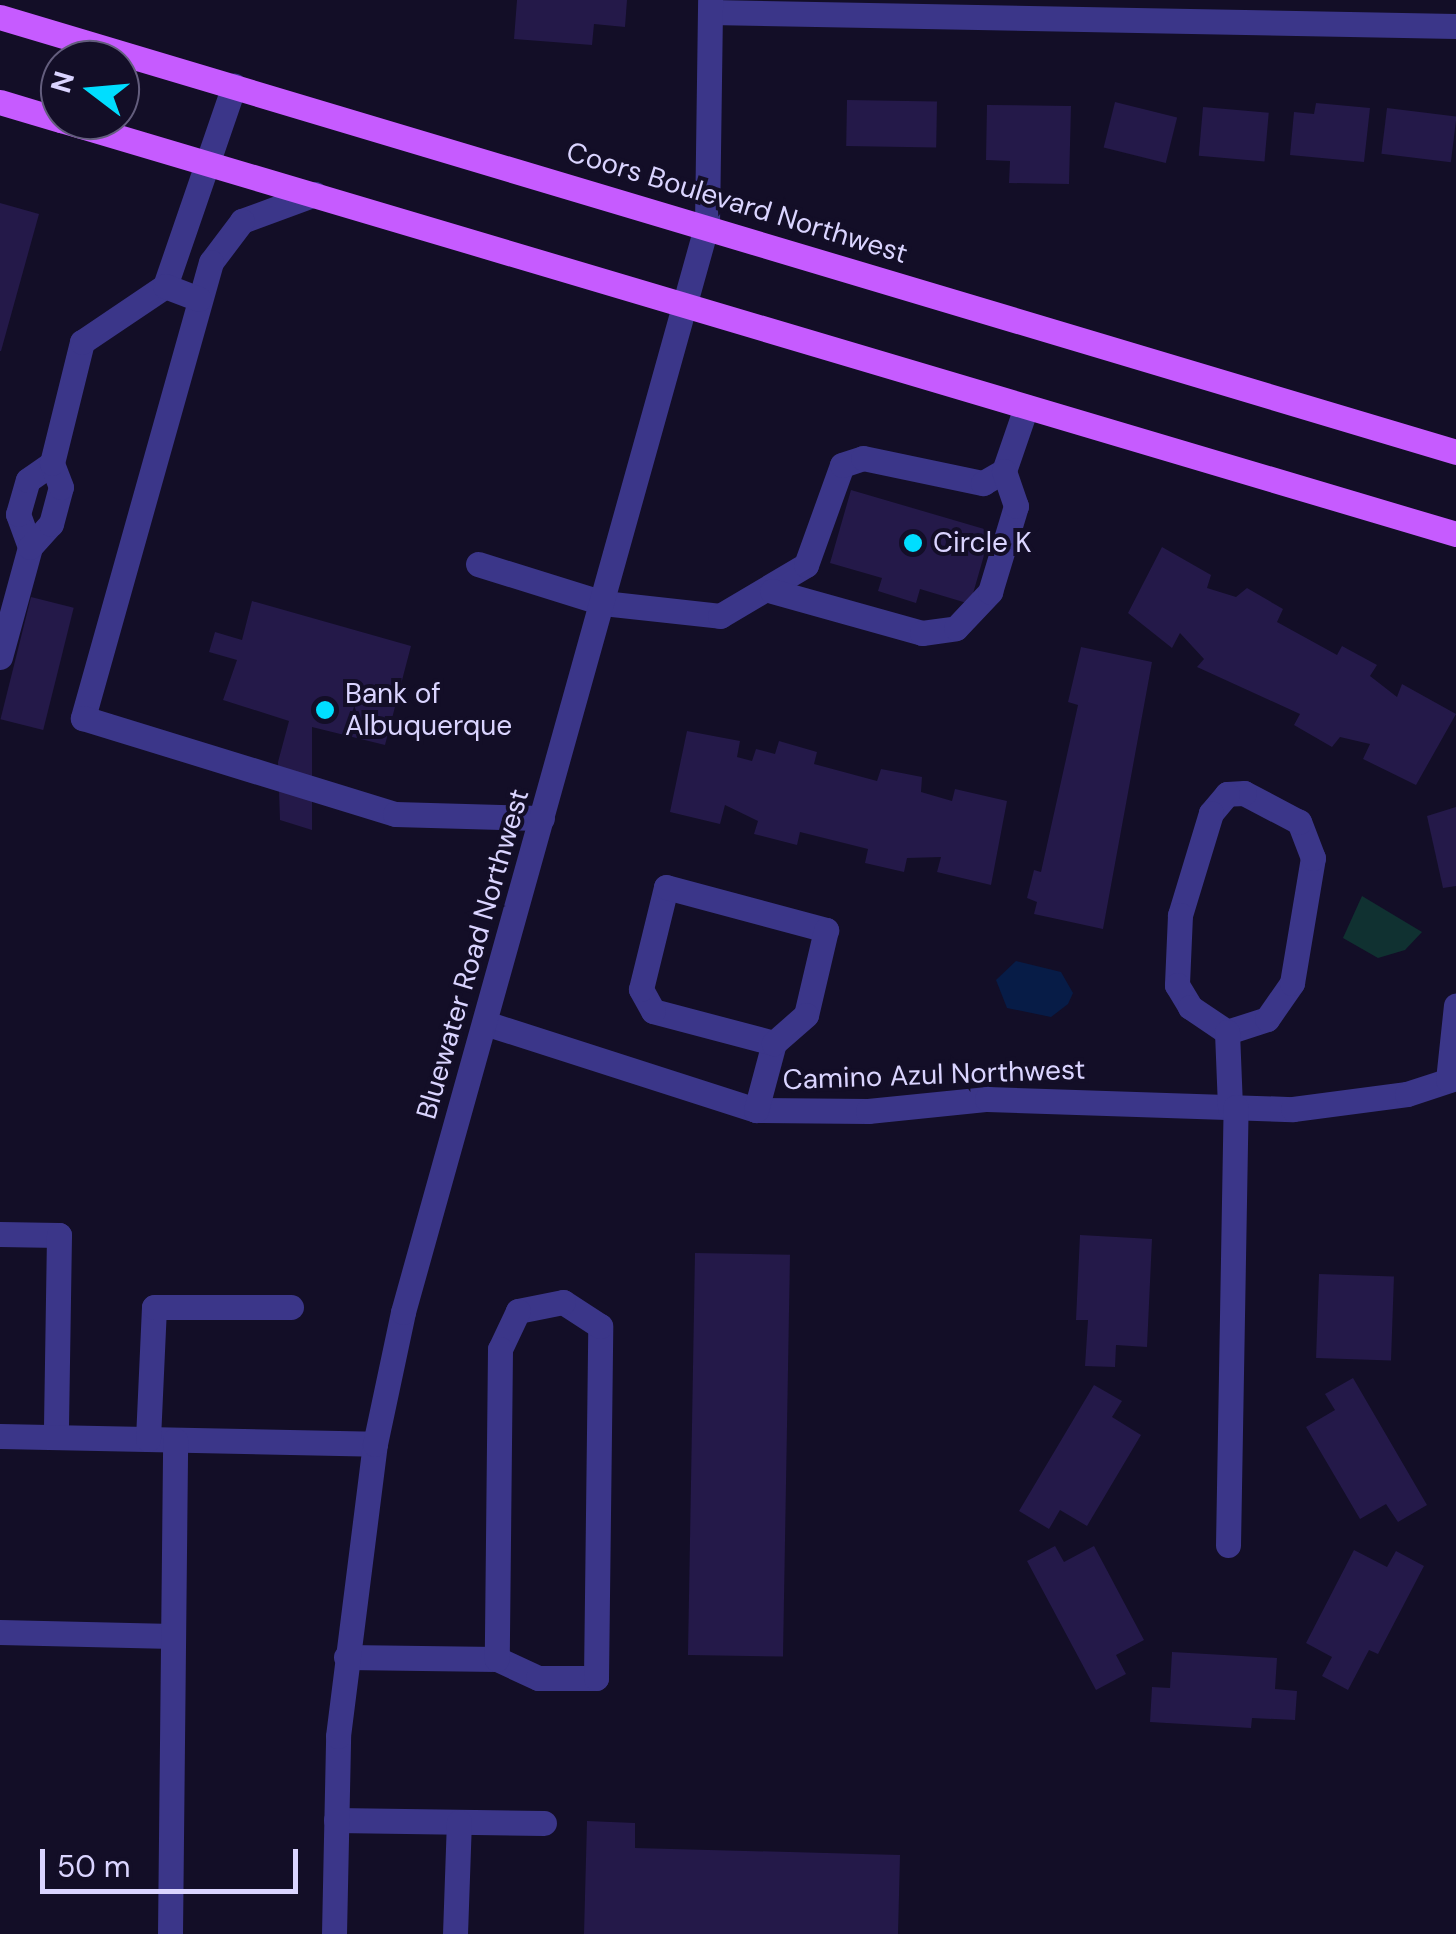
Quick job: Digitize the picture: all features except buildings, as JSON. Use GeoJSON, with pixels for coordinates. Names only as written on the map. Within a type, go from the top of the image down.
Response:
{"type":"FeatureCollection","features":[{"type":"Feature","properties":{"kind":"main road","name":"Coors Boulevard Northwest"},"geometry":{"type":"LineString","coordinates":[[0,16],[708,224],[1456,452]]}},
{"type":"Feature","properties":{"kind":"main road"},"geometry":{"type":"LineString","coordinates":[[0,102],[40,114]]}},
{"type":"Feature","properties":{"kind":"main road"},"geometry":{"type":"LineString","coordinates":[[131,140],[1456,534]]}},
{"type":"Feature","properties":{"kind":"street"},"geometry":{"type":"LineString","coordinates":[[710,6],[1456,26]]}},
{"type":"Feature","properties":{"kind":"street","name":"Bluewater Road Northwest"},"geometry":{"type":"LineString","coordinates":[[334,1934],[346,1656],[375,1444],[403,1312],[708,224],[710,6]]}},
{"type":"Feature","properties":{"kind":"street"},"geometry":{"type":"LineString","coordinates":[[0,657],[30,548],[51,524],[61,487],[52,463],[82,342],[165,286],[212,163],[234,86]]}},
{"type":"Feature","properties":{"kind":"street"},"geometry":{"type":"LineString","coordinates":[[315,194],[242,221],[223,240],[199,299],[84,718],[395,814],[542,818]]}},
{"type":"Feature","properties":{"kind":"street"},"geometry":{"type":"LineString","coordinates":[[165,286],[199,299]]}},
{"type":"Feature","properties":{"kind":"street"},"geometry":{"type":"LineString","coordinates":[[772,592],[922,633],[956,628],[990,592],[1016,506],[1004,471],[1026,407]]}},
{"type":"Feature","properties":{"kind":"street"},"geometry":{"type":"LineString","coordinates":[[478,564],[603,602],[720,616],[772,592],[806,564],[842,466],[863,458],[983,483],[1004,471]]}},
{"type":"Feature","properties":{"kind":"street"},"geometry":{"type":"LineString","coordinates":[[1244,793],[1300,822],[1313,858],[1292,983],[1267,1019],[1228,1032],[1190,1008],[1177,985],[1180,915],[1211,813],[1227,794],[1244,793]]}},
{"type":"Feature","properties":{"kind":"street"},"geometry":{"type":"LineString","coordinates":[[756,1110],[774,1043],[806,1015],[826,930],[666,886],[640,989],[653,1011],[774,1043]]}},
{"type":"Feature","properties":{"kind":"street"},"geometry":{"type":"LineString","coordinates":[[1452,1079],[1456,1004]]}},
{"type":"Feature","properties":{"kind":"street","name":"Camino Azul Northwest"},"geometry":{"type":"LineString","coordinates":[[485,1023],[756,1110],[868,1111],[988,1099],[1233,1107],[1332,1106],[1452,1079]]}},
{"type":"Feature","properties":{"kind":"street"},"geometry":{"type":"LineString","coordinates":[[1228,1032],[1233,1107],[1228,1545]]}},
{"type":"Feature","properties":{"kind":"street"},"geometry":{"type":"LineString","coordinates":[[0,1234],[59,1235],[56,1437]]}},
{"type":"Feature","properties":{"kind":"street"},"geometry":{"type":"LineString","coordinates":[[346,1656],[496,1658],[538,1678],[596,1678],[600,1326],[563,1302],[518,1311],[500,1350],[496,1658]]}},
{"type":"Feature","properties":{"kind":"street"},"geometry":{"type":"LineString","coordinates":[[148,1439],[154,1307],[291,1306]]}},
{"type":"Feature","properties":{"kind":"street"},"geometry":{"type":"LineString","coordinates":[[0,1436],[375,1444]]}},
{"type":"Feature","properties":{"kind":"street"},"geometry":{"type":"LineString","coordinates":[[170,1934],[176,1440]]}},
{"type":"Feature","properties":{"kind":"street"},"geometry":{"type":"LineString","coordinates":[[0,1632],[173,1636]]}},
{"type":"Feature","properties":{"kind":"street"},"geometry":{"type":"LineString","coordinates":[[336,1820],[544,1823]]}},
{"type":"Feature","properties":{"kind":"street"},"geometry":{"type":"LineString","coordinates":[[454,1934],[459,1822]]}},
{"type":"Feature","properties":{"kind":"green space"},"geometry":{"type":"Polygon","coordinates":[[[1362,896],[1422,932],[1405,950],[1378,958],[1343,938],[1362,896]]]}},
{"type":"Feature","properties":{"kind":"water"},"geometry":{"type":"Polygon","coordinates":[[[1016,961],[1061,972],[1073,993],[1068,1004],[1051,1017],[1007,1008],[996,980],[1016,961]]]}},
{"type":"Feature","properties":{"kind":"place","name":"Circle K"},"geometry":{"type":"Point","coordinates":[913,543]}},
{"type":"Feature","properties":{"kind":"place","name":"Bank of Albuquerque"},"geometry":{"type":"Point","coordinates":[325,710]}}]}
